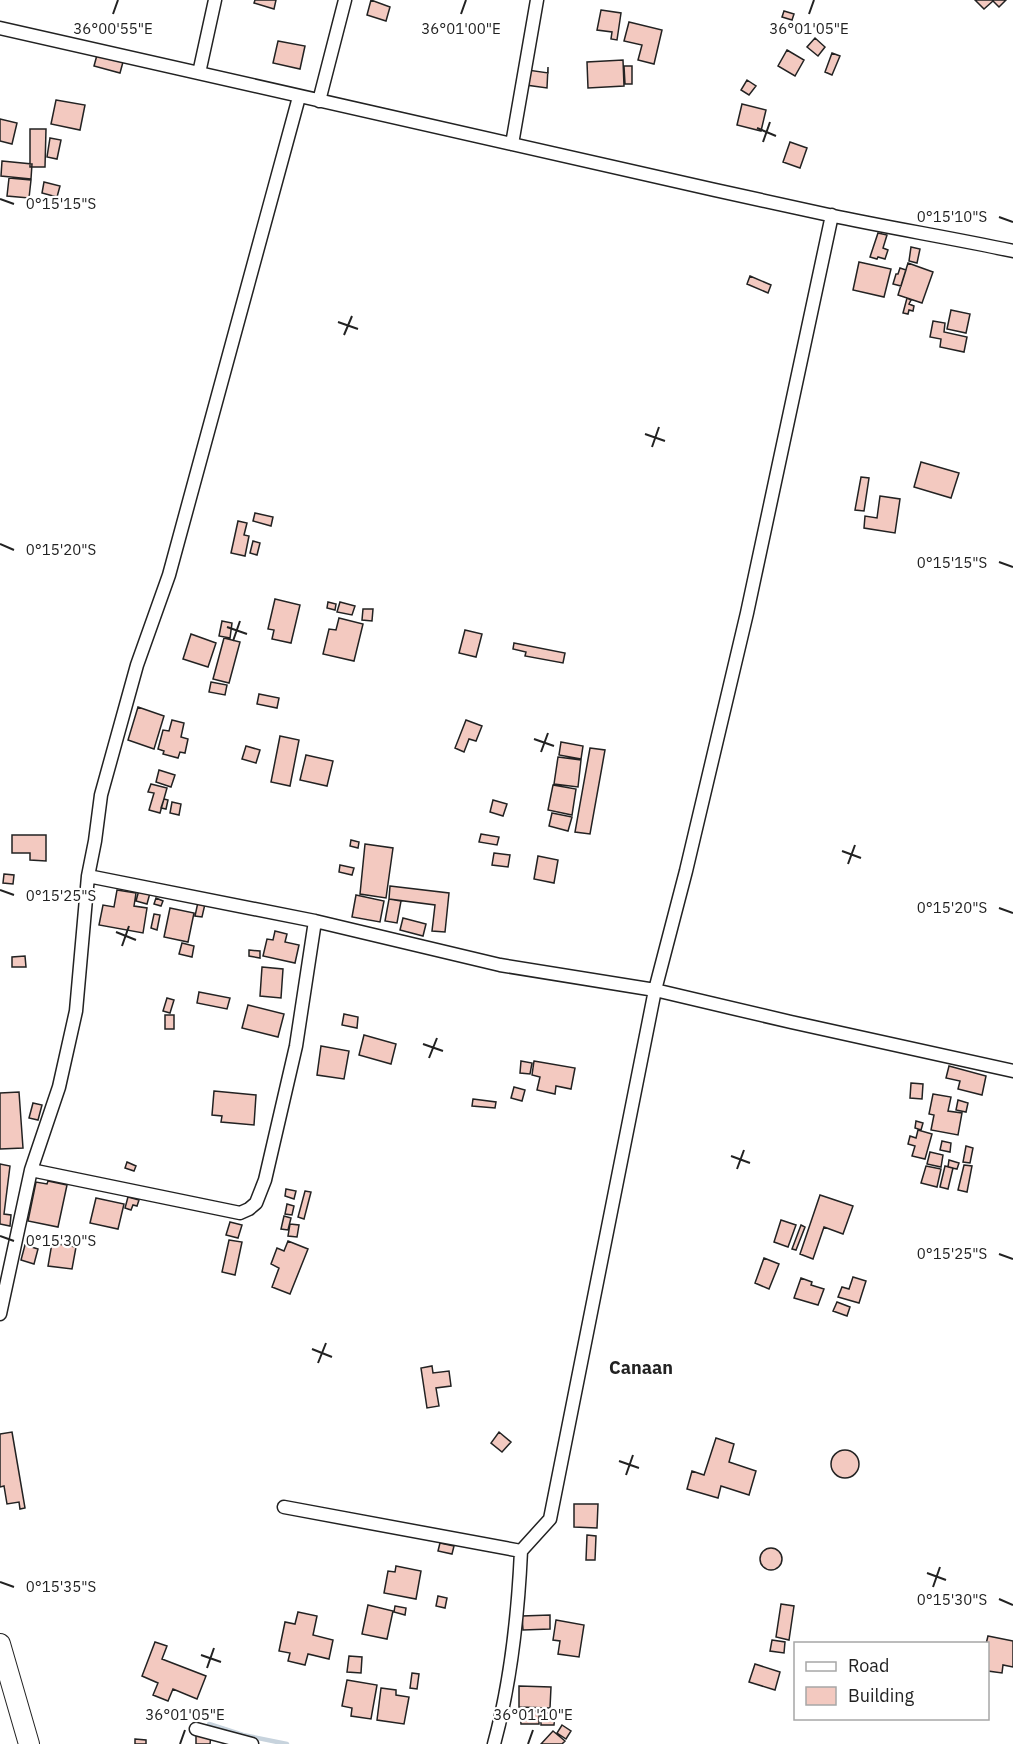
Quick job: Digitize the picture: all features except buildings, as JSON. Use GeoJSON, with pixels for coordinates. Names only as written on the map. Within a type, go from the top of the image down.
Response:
{"type":"FeatureCollection","features":[{"type":"Feature","properties":{"kind":"main road"},"geometry":{"type":"LineString","coordinates":[[0,1644],[3,1671],[29,1744]]}},
{"type":"Feature","properties":{"kind":"street"},"geometry":{"type":"LineString","coordinates":[[200,73],[215,0]]}},
{"type":"Feature","properties":{"kind":"street"},"geometry":{"type":"LineString","coordinates":[[319,101],[345,0]]}},
{"type":"Feature","properties":{"kind":"street"},"geometry":{"type":"LineString","coordinates":[[512,144],[537,0]]}},
{"type":"Feature","properties":{"kind":"street"},"geometry":{"type":"LineString","coordinates":[[0,28],[832,215],[1013,251]]}},
{"type":"Feature","properties":{"kind":"street"},"geometry":{"type":"LineString","coordinates":[[0,1314],[31,1170],[59,1088],[76,1011],[88,876],[101,795],[137,665],[169,575],[299,97]]}},
{"type":"Feature","properties":{"kind":"street"},"geometry":{"type":"LineString","coordinates":[[494,1744],[503,1713],[519,1597],[521,1551],[550,1519],[655,990],[686,871],[747,613],[832,215]]}},
{"type":"Feature","properties":{"kind":"street"},"geometry":{"type":"LineString","coordinates":[[88,876],[315,921],[500,965],[655,990],[1013,1071]]}},
{"type":"Feature","properties":{"kind":"street"},"geometry":{"type":"LineString","coordinates":[[31,1170],[240,1212],[256,1203],[265,1180],[296,1046],[315,921]]}},
{"type":"Feature","properties":{"kind":"street"},"geometry":{"type":"LineString","coordinates":[[284,1507],[521,1551]]}},
{"type":"Feature","properties":{"kind":"street"},"geometry":{"type":"LineString","coordinates":[[196,1729],[252,1744]]}},
{"type":"Feature","properties":{"kind":"waterway"},"geometry":{"type":"LineString","coordinates":[[209,1724],[243,1735],[287,1744]]}},
{"type":"Feature","properties":{"kind":"district","name":"Canaan"},"geometry":{"type":"Point","coordinates":[641,1367]}}]}
